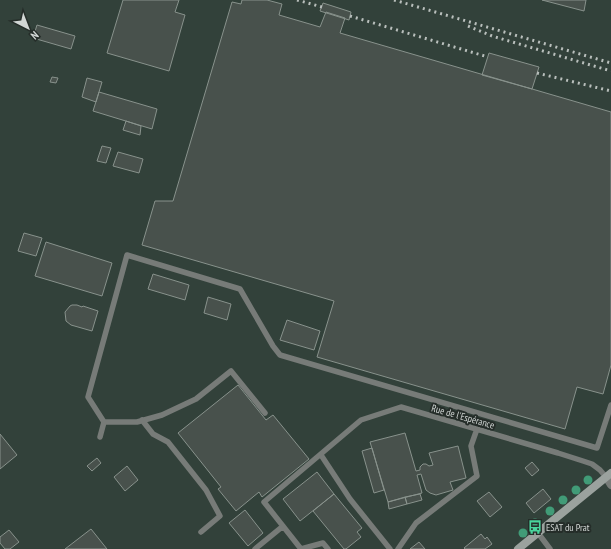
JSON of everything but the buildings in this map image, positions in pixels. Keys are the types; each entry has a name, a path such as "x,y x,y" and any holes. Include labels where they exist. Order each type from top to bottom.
{"main road":[{"path":"518,549 608,475"}],"street":[{"path":"608,475 611,485"}],"lane":[{"path":"100,437 104,422 88,397 126,255 240,289 273,346 280,355 597,448 611,405"},
{"path":"104,422 137,422 162,415 196,399 231,371 265,413"},
{"name":"Rue de l'Espérance","path":"283,526 264,502 361,420 401,407 592,464 608,475"},
{"path":"142,420 153,434 168,442 173,448 206,490 220,516 201,532"},
{"path":"398,549 416,523 477,476 472,446 477,429"},
{"path":"321,455 350,499 390,549"},
{"path":"255,549 283,526 301,549 324,543 328,549"},
{"path":"538,533 550,549"}],"shaded area":[{"path":"0,0 611,0 611,549 0,549"}],"railway":[{"path":"297,0 322,7"},
{"path":"394,0 611,63"},
{"path":"350,16 488,57"},
{"path":"468,26 492,36 611,71"},
{"path":"537,73 611,91"}],"place":[{"name":"ESAT du Prat","path":"535,527"}]}
